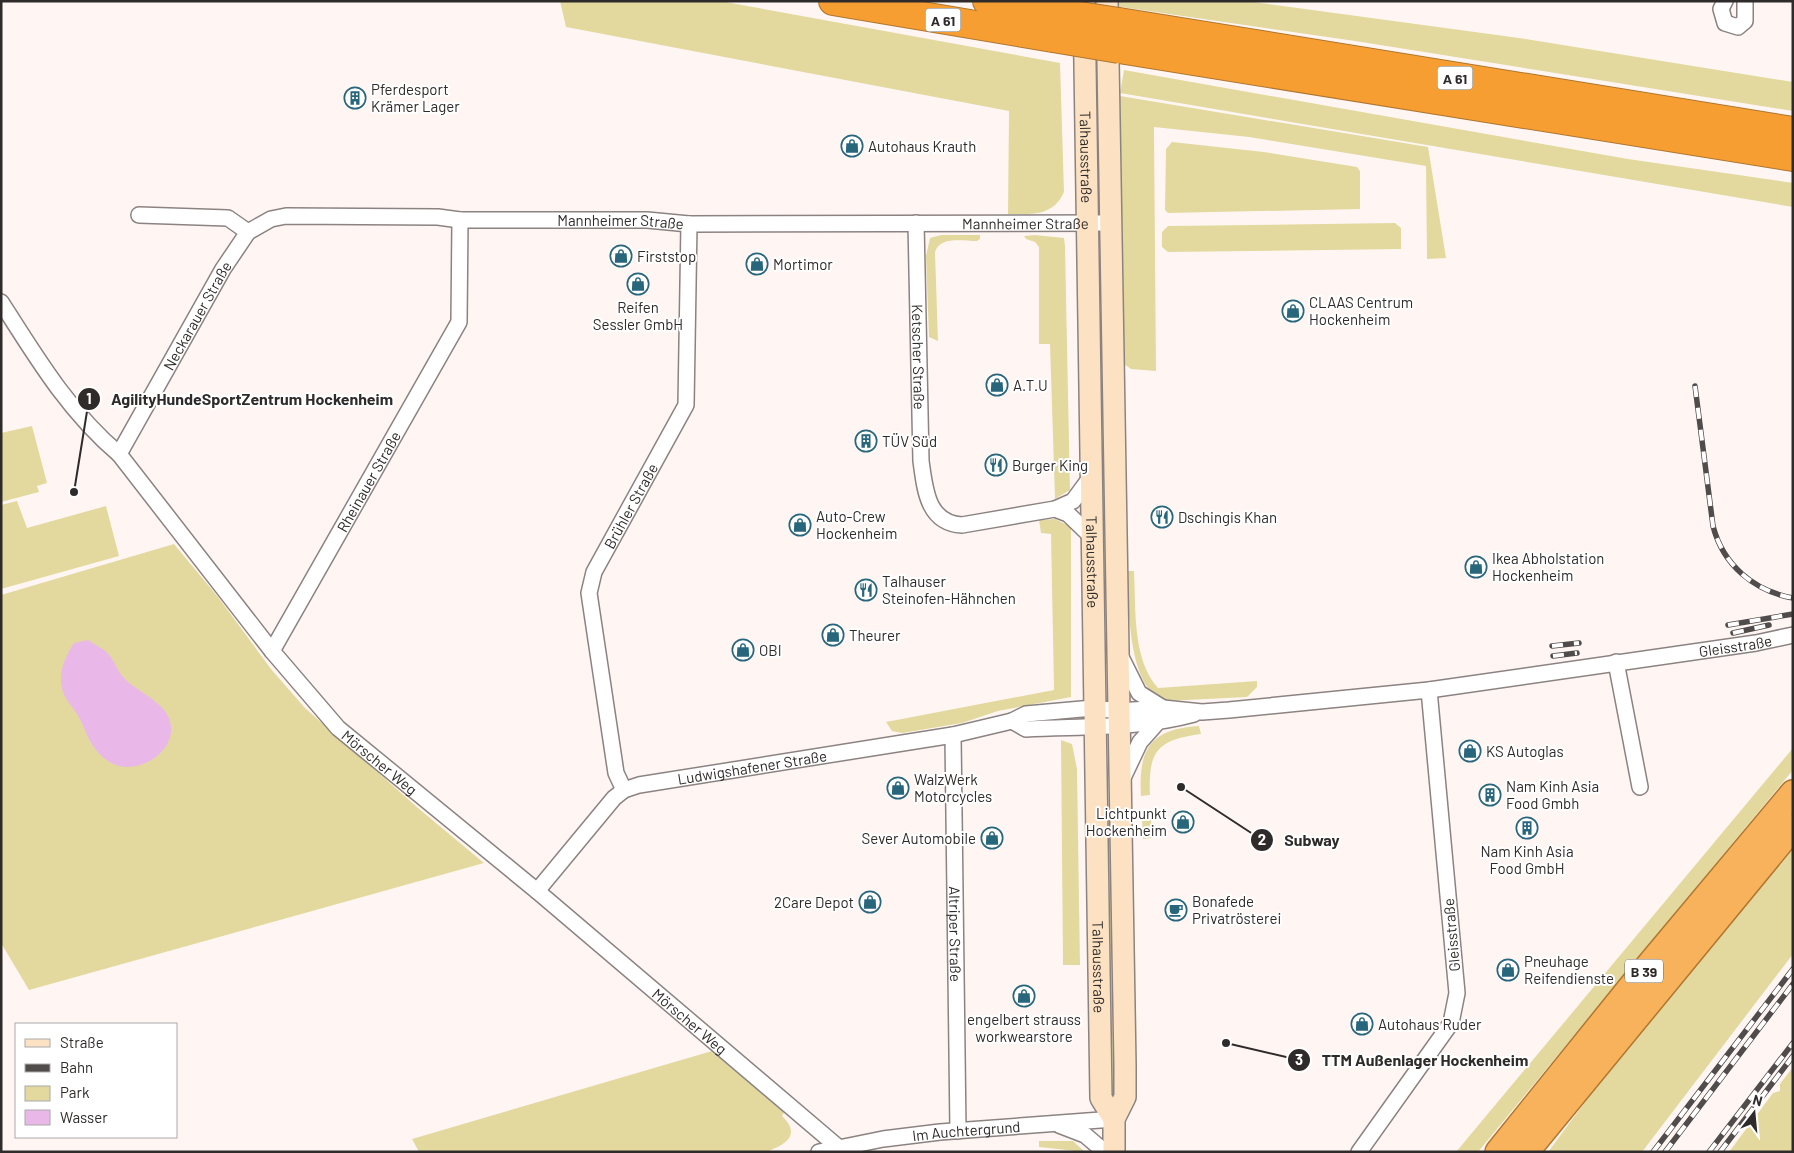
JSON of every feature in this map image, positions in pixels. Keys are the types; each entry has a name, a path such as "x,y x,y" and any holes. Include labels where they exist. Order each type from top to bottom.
{"highway":[{"name":"A 61","path":"833,1 1053,25 1115,24 1793,131"},
{"name":"A 61","path":"987,1 1053,25"},
{"name":"A 61","path":"1115,24 1793,157"},
{"name":"B 39","path":"1498,1152 1639,977 1793,793"},
{"name":"B 39","path":"1526,1152 1556,1113 1793,827"},
{"name":"B 39","path":"1540,1152 1556,1113"}],"main road":[{"name":"Talhausstraße","path":"1084,1 1101,1098 1114,1119"},
{"name":"Talhausstraße","path":"1114,1152 1114,1119 1124,1097 1111,223 1115,24"}],"street":[{"path":"1724,1 1721,9 1725,23 1738,26 1745,21 1745,1"},
{"path":"139,215 228,218 248,232"},
{"name":"Mannheimer Straße","path":"248,232 271,219 286,216 430,217 460,220 647,220 689,224 1111,223"},
{"name":"Rheinauer Straße","path":"272,651 459,322 460,220"},
{"name":"Ketscher Straße","path":"916,223 921,461 928,498 933,511 952,524 962,524 1056,509 1073,501 1090,478"},
{"name":"Brühler Straße","path":"624,790 616,772 589,585 594,572 686,406 689,224"},
{"name":"Neckarauer Straße","path":"119,454 223,268 248,232"},
{"name":"Mörscher Weg","path":"1,302 66,400 93,432 119,454 272,651 338,728 537,891 838,1146"},
{"path":"1056,509 1068,514 1092,537"},
{"name":"Gleisstraße","path":"1119,718 1156,724 1202,712 1429,690 1756,643 1793,635"},
{"path":"1118,650 1139,693 1162,708"},
{"path":"1616,662 1640,787"},
{"name":"Gleisstraße","path":"1359,1152 1444,1033 1455,1010 1457,993 1429,690"},
{"name":"Gleisstraße","path":"1119,718 1162,708 1202,712"},
{"name":"Ludwigshafener Straße","path":"537,891 614,798 624,790 639,785 953,735 1012,722 1026,714 1119,718"},
{"path":"1120,784 1140,742 1156,724"},
{"name":"Altriper Straße","path":"953,735 958,1131"},
{"name":"Im Auchtergrund","path":"820,1152 838,1146 883,1139 958,1131 1114,1119"},
{"path":"1056,1124 1086,1135 1105,1152"}],"green space":[{"path":"560,1 720,1 1060,63 1064,192 1054,206 1048,210 1033,214 1008,214 1009,111 566,27"},
{"path":"1107,1 1246,1 1519,38 1793,82 1793,111 1355,41 1107,5"},
{"path":"1095,64 1102,65 1100,204 1096,202"},
{"path":"1124,70 1628,159 1793,183 1793,207 1120,93"},
{"path":"1120,96 1428,147 1446,258 1427,259 1426,166 1249,137 1154,127 1156,371 1131,369 1124,364"},
{"path":"1172,142 1264,152 1357,167 1360,171 1360,209 1168,213 1165,210 1166,149"},
{"path":"1395,223 1401,228 1401,249 1168,252 1162,247 1162,232 1168,226"},
{"path":"941,235 980,235 980,239 977,241 947,241 938,247 935,252 938,341 929,337 926,256 930,238"},
{"path":"1035,235 1064,238 1065,246 1070,490 1055,499 1050,344 1039,344 1039,247 1035,242 1026,239 1024,236"},
{"path":"1098,308 1104,320 1111,683 1107,683"},
{"path":"32,426 47,483 37,486 39,492 1,502 1,433"},
{"path":"17,501 27,528 106,506 119,556 1,589 1,505"},
{"path":"1055,519 1071,527 1071,697 998,711 962,723 902,733 892,731 886,722 1054,690 1051,534 1041,533 1039,520"},
{"path":"174,544 218,597 271,669 305,708 418,808 484,863 29,990 1,943 1,595"},
{"path":"1127,571 1134,571 1137,632 1140,648 1144,663 1158,688 1257,681 1257,687 1247,697 1166,701 1153,694 1144,681 1137,664 1130,624"},
{"path":"1199,726 1201,734 1174,740 1158,750 1151,768 1150,795 1141,796 1142,765 1145,754 1151,744 1169,731"},
{"path":"1061,740 1072,744 1077,769 1080,965 1063,965"},
{"path":"1106,742 1110,850 1117,901 1120,1094 1108,1094"},
{"path":"1793,748 1793,770 1478,1152 1456,1152"},
{"path":"1142,818 1151,818 1152,838 1143,839"},
{"path":"1793,848 1793,954 1642,1152 1548,1152 1594,1090"},
{"path":"712,1051 785,1111 782,1116 791,1129 791,1135 784,1143 765,1152 419,1152 412,1139"},
{"path":"1793,1067 1793,1152 1729,1152 1773,1093 1780,1091 1780,1084"},
{"path":"1039,1141 1073,1141 1085,1152 1039,1147"}],"water":[{"path":"88,640 103,649 112,658 124,678 159,705 169,718 171,726 170,737 166,747 150,761 128,767 118,766 108,761 92,745 77,714 64,695 61,685 61,672 65,660 74,643"}],"railway":[{"path":"1695,386 1713,526 1724,553 1732,564 1753,582 1765,589 1793,598"},
{"path":"1728,625 1793,614"},
{"path":"1733,633 1769,625"},
{"path":"1552,646 1579,643"},
{"path":"1553,656 1577,653"},
{"path":"1653,1152 1793,969"},
{"path":"1665,1152 1793,984"},
{"path":"1709,1152 1793,1043"},
{"path":"1720,1152 1793,1056"}],"place":[{"name":"Pferdesport Krämer Lager","path":"355,98"},
{"name":"Autohaus Krauth","path":"852,146"},
{"name":"Firststop","path":"621,256"},
{"name":"Mortimor","path":"757,264"},
{"name":"Reifen Sessler GmbH","path":"638,284"},
{"name":"CLAAS Centrum Hockenheim","path":"1293,311"},
{"name":"A.T.U","path":"997,385"},
{"name":"TÜV Süd","path":"866,441"},
{"name":"Burger King","path":"996,465"},
{"name":"AgilityHundeSportZentrum Hockenheim","path":"74,492"},
{"name":"Dschingis Khan","path":"1162,517"},
{"name":"Auto-Crew Hockenheim","path":"800,525"},
{"name":"Ikea Abholstation Hockenheim","path":"1476,567"},
{"name":"Talhauser Steinofen-Hähnchen","path":"866,590"},
{"name":"Theurer","path":"833,635"},
{"name":"OBI","path":"743,650"},
{"name":"KS Autoglas","path":"1470,751"},
{"name":"Subway","path":"1181,787"},
{"name":"WalzWerk Motorcycles","path":"898,788"},
{"name":"Nam Kinh Asia Food Gmbh","path":"1490,795"},
{"name":"Lichtpunkt Hockenheim","path":"1183,822"},
{"name":"Nam Kinh Asia Food GmbH","path":"1527,828"},
{"name":"Sever Automobile","path":"992,838"},
{"name":"2Care Depot","path":"870,902"},
{"name":"Bonafede Privatrösterei","path":"1176,910"},
{"name":"Pneuhage Reifendienste","path":"1508,970"},
{"name":"engelbert strauss workwearstore","path":"1024,996"},
{"name":"Autohaus Ruder","path":"1362,1024"},
{"name":"TTM Außenlager Hockenheim","path":"1226,1043"}]}
